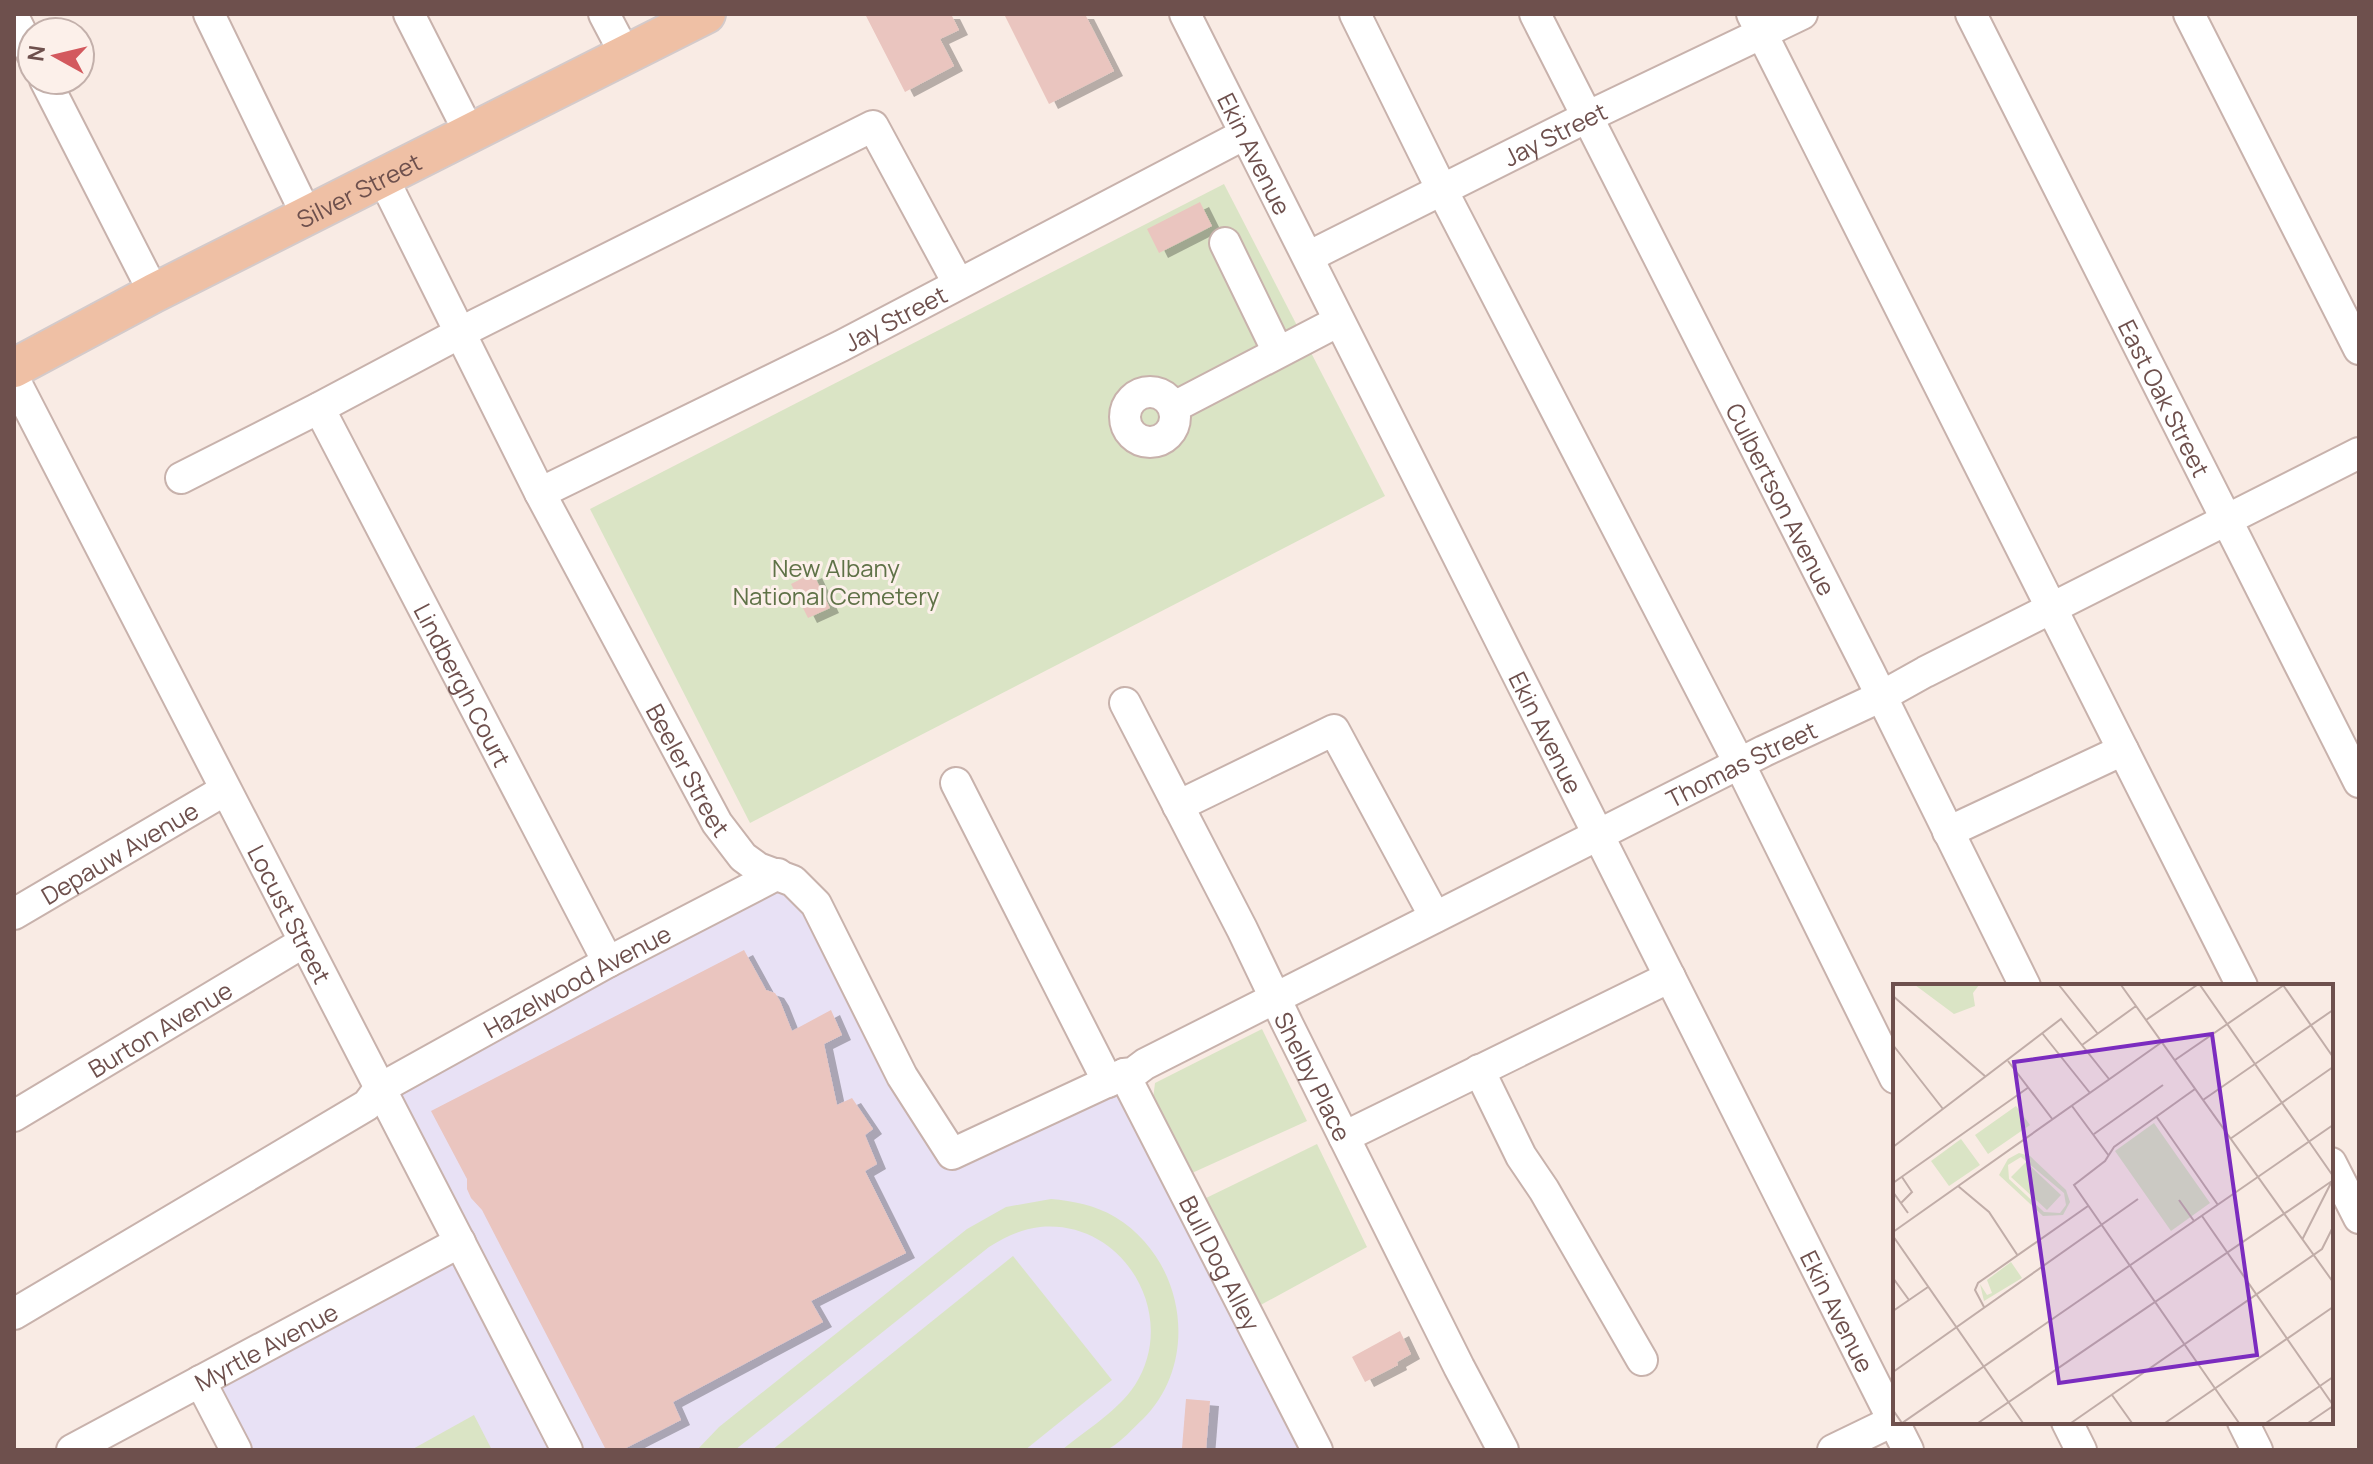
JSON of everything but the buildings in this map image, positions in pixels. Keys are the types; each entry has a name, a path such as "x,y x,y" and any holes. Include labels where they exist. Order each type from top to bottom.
{"main road":[{"name":"Silver Street","path":"14,368 154,293 706,14"}],"street":[{"path":"209,14 307,216"},
{"path":"409,14 469,132"},
{"path":"604,14 625,54"},
{"name":"Ekin Avenue","path":"1185,14 1893,1421"},
{"path":"1355,14 1442,190 1739,763 1893,1074"},
{"name":"Culbertson Avenue","path":"1535,14 1882,696 2024,984"},
{"name":"Jay Street","path":"1308,257 1587,117 1757,24 1802,14"},
{"name":"East Oak Street","path":"1971,14 2359,782"},
{"path":"2189,14 2359,349"},
{"path":"1757,24 2241,984"},
{"path":"53,96 154,293"},
{"path":"181,478 460,332 873,126 958,283"},
{"name":"Jay Street","path":"540,493 841,346 1245,134"},
{"name":"Beeler Street","path":"383,178 540,493 717,823 743,857 758,868 793,881 816,904 902,1076 952,1154 1116,1078"},
{"path":"1225,243 1278,352"},
{"path":"1174,407 1339,321"},
{"name":"Locust Street","path":"14,379 567,1450"},
{"name":"Lindbergh Court","path":"319,408 608,962"},
{"name":"Thomas Street","path":"1116,1078 1133,1073 1145,1064 1598,834 1882,696 2359,453"},
{"name":"Shelby Place","path":"1125,703 1503,1450"},
{"path":"1178,806 1334,730 1435,917"},
{"path":"1948,832 2123,750"},
{"name":"Bull Dog Alley","path":"956,783 1317,1450"},
{"name":"Depauw Avenue","path":"14,914 225,790"},
{"name":"Hazelwood Avenue","path":"14,1314 367,1105 379,1089 608,962 778,874"},
{"name":"Burton Avenue","path":"14,1116 304,942"},
{"path":"1344,1137 1670,977"},
{"path":"1479,1070 1521,1156 1544,1190 1642,1360"},
{"path":"2333,1167 2359,1218"},
{"name":"Myrtle Avenue","path":"72,1450 460,1242"},
{"path":"200,1381 236,1450"},
{"path":"1833,1450 1893,1421"},
{"name":"Ekin Avenue","path":"1895,1424 1908,1450"},
{"path":"2068,1424 2081,1450"},
{"path":"2244,1424 2257,1450"}],"shaded area":[{"path":"778,874 952,1154 1124,1074 1316,1450 236,1450 200,1381 460,1242 379,1089"}],"green space":[{"name":"New Albany National Cemetery","path":"1224,184 1385,496 750,823 590,509"},
{"path":"1262,1029 1307,1121 1192,1173 1153,1099 1155,1083"},
{"path":"1317,1144 1367,1247 1257,1307 1204,1199"},
{"path":"1051,1199 1084,1204 1115,1217 1139,1235 1157,1258 1170,1284 1177,1312 1178,1341 1173,1369 1161,1395 1143,1419 1115,1445 1100,1451 1062,1450 1111,1412 1135,1385 1147,1358 1151,1330 1147,1302 1136,1277 1118,1255 1096,1238 1070,1229 1040,1227 1013,1234 989,1247 735,1450 697,1450 719,1427 967,1229 1006,1207"},
{"path":"1013,1256 1112,1380 1025,1450 772,1450"},
{"path":"474,1415 492,1450 411,1450"}]}
